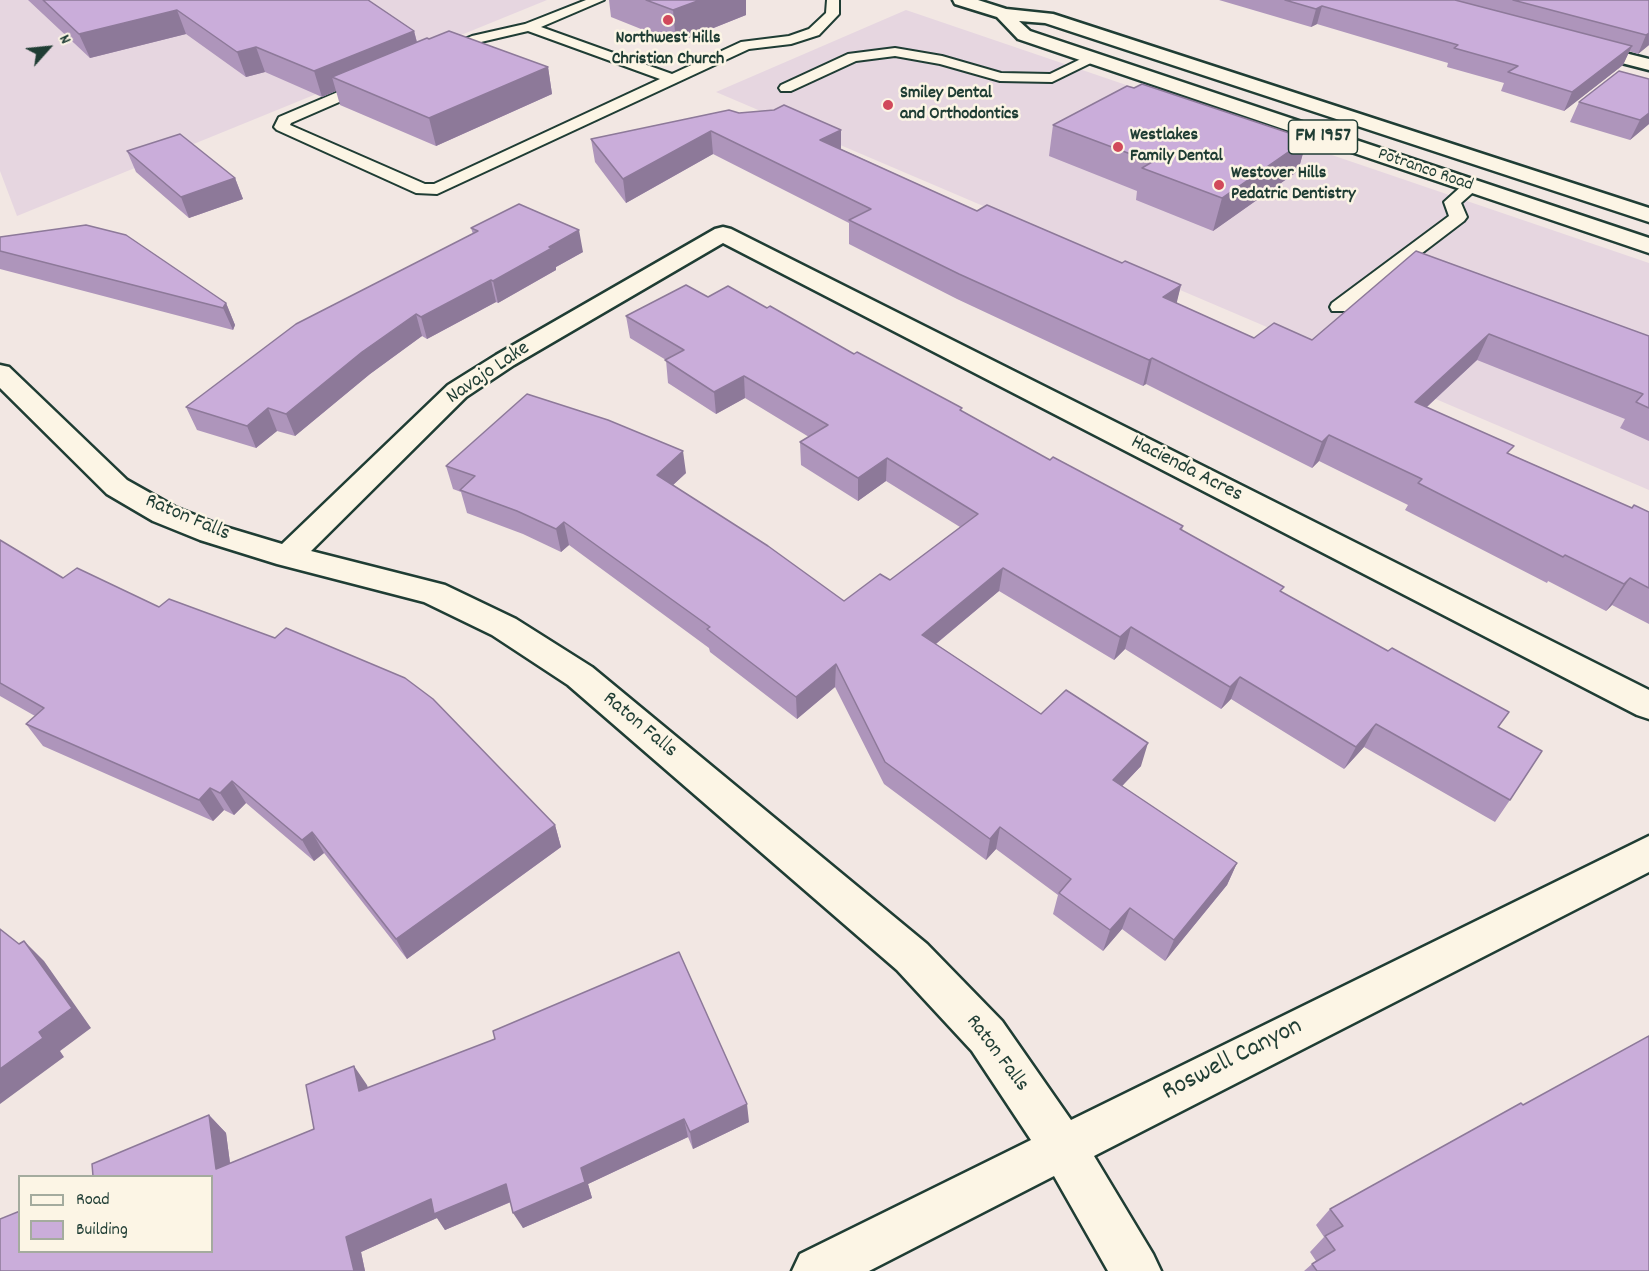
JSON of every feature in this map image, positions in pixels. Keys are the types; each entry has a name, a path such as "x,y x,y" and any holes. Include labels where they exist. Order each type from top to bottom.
{"street":[{"name":"Potranco Road","path":"961,0 1004,15 1047,18 1649,215"},
{"name":"Potranco Road","path":"1004,15 1024,35 1649,246"},
{"path":"1570,44 1649,65"},
{"path":"1092,58 1104,53 1124,55 1321,121 1441,148"},
{"path":"1471,187 1483,182 1501,182 1649,227"},
{"name":"Navajo Lake","path":"288,556 457,391 504,360 723,234"},
{"name":"Hacienda Acres","path":"723,234 1649,706"},
{"name":"Raton Falls","path":"1,373 117,487 164,514 202,529 288,556 434,593 504,627 580,676 912,957 987,1036 1062,1146 1136,1271"},
{"name":"Roswell Canyon","path":"817,1271 1649,853"}],"lane":[{"path":"424,61 477,39 529,27 598,0"},
{"path":"381,79 284,120 282,127 423,189 437,189 746,45 791,40 814,32 832,14 833,0"},
{"path":"529,27 673,79"},
{"path":"786,88 853,57 895,52 942,60 1000,77 1052,78 1092,58"},
{"path":"1339,307 1458,217 1452,202 1471,187"}],"shaded area":[{"path":"0,0 547,0 17,216 0,171"},
{"path":"906,10 1649,263 1649,490 716,92"}],"building":[{"path":"43,0 368,0 414,31 314,71 256,47 237,52 177,10 79,34"},
{"path":"646,0 700,0 673,10"},
{"path":"1285,0 1455,0 1632,46 1572,92 1508,72 1518,66 1454,48 1458,45 1322,6 1316,9"},
{"path":"1513,0 1649,0 1649,33 1646,35"},
{"path":"449,31 548,67 429,118 332,77 427,38"},
{"path":"1619,71 1649,79 1649,113 1640,120 1579,102"},
{"path":"1142,84 1307,139 1222,198 1142,168 1152,162 1053,125 1127,86 1134,88"},
{"path":"784,105 841,130 820,140 977,211 987,205 1122,263 1125,261 1181,285 1163,297 1254,338 1274,323 1312,340 1416,251 1649,336 1649,408 1636,402 1643,394 1489,334 1415,402 1514,446 1507,453 1632,508 1634,505 1649,512 1649,588 1630,578 1624,584 1565,555 1563,557 1418,483 1422,479 1329,435 1322,442 1152,358 1149,360 959,274 849,220 871,209 711,131 623,179 591,139 729,110 739,113 774,110"},
{"path":"180,134 235,178 181,197 127,151"},
{"path":"519,204 579,230 493,281 421,317 416,314 362,352 286,414 268,408 247,426 186,407 296,324 478,231 471,228"},
{"path":"86,225 126,235 226,303 223,308 0,251 0,237"},
{"path":"686,285 708,297 728,286 767,308 770,306 854,354 857,352 962,408 960,410 1050,460 1053,457 1183,526 1180,529 1284,587 1280,591 1388,651 1392,648 1509,712 1498,727 1542,751 1510,800 1376,724 1356,747 1240,677 1230,687 1131,627 1120,637 1003,568 922,635 1041,714 1066,690 1148,743 1113,780 1237,863 1174,940 1130,908 1110,930 1059,893 1071,879 1000,827 990,839 885,762 836,664 796,697 707,629 710,627 564,522 556,529 517,511 460,490 475,476 446,466 527,394 608,420 683,451 657,475 768,546 844,601 880,574 890,580 978,514 887,458 858,478 800,442 828,425 744,376 714,392 665,360 684,350 626,316"},
{"path":"0,540 63,578 77,568 159,607 169,599 275,638 286,628 405,678 433,699 555,825 396,939 312,832 302,840 232,781 220,793 210,788 199,800 26,724 44,708 0,683"},
{"path":"0,929 19,944 24,941 72,1008 39,1032 43,1038 0,1069"},
{"path":"679,952 747,1104 690,1132 684,1119 581,1168 585,1182 513,1213 506,1184 434,1214 431,1199 346,1237 354,1271 0,1271 0,1219 18,1212 18,1253 213,1253 213,1175 93,1175 92,1164 209,1115 216,1169 314,1129 306,1085 354,1066 359,1091 495,1039 493,1031"},
{"path":"1649,1036 1649,1271 1317,1271 1312,1264 1335,1250 1325,1236 1343,1226 1330,1209 1521,1103 1523,1105"}],"place":[{"name":"Northwest Hills Christian Church","path":"668,20"},
{"name":"Smiley Dental and Orthodontics","path":"888,105"},
{"name":"Westlakes Family Dental","path":"1118,147"},
{"name":"Westover Hills Pedatric Dentistry","path":"1219,185"}]}
